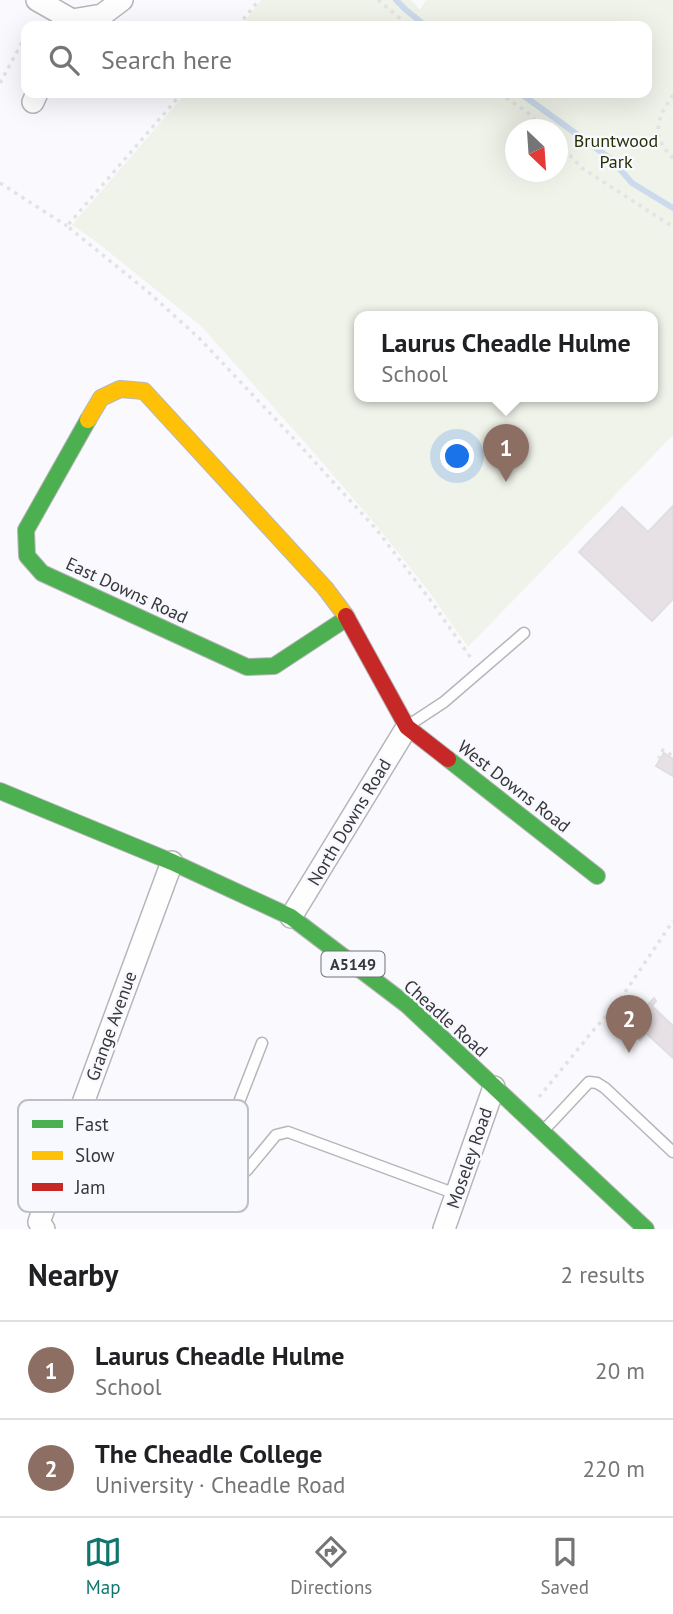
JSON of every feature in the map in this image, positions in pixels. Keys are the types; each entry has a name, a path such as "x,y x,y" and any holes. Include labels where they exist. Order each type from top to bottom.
{"street":[{"path":"37,0 67,21"},
{"path":"78,21 102,15 122,0"},
{"name":"East Downs Road","path":"347,618 274,666 247,667 43,573 27,556 26,530 101,398 120,389 144,391 316,579 347,618 407,727"},
{"name":"West Downs Road","path":"407,727 597,876"},
{"name":"North Downs Road","path":"291,917 407,727"},
{"name":"Cheadle Road","path":"0,791 172,862 291,917 407,1005 646,1229"},
{"name":"Grange Avenue","path":"85,1100 172,862"},
{"name":"Moseley Road","path":"444,1229 494,1087"}],"lane":[{"path":"407,727 444,702 523,634"},
{"path":"240,1100 262,1043"},
{"path":"543,1131 589,1082 597,1083 673,1152"},
{"path":"248,1169 276,1135 288,1132 456,1194"}],"path":[{"path":"242,21 258,0"},
{"path":"378,0 403,21"},
{"path":"0,83 21,44"},
{"path":"673,95 661,112 657,134 661,145 673,158"},
{"path":"67,226 178,98"},
{"path":"506,98 534,119"},
{"path":"568,153 582,168 673,227"},
{"path":"0,183 67,226 147,291 199,338 377,530 480,672"},
{"path":"661,759 659,757 663,750 673,756"},
{"path":"524,1114 613,1010 673,920"}],"green space":[{"name":"Bruntwood Park","path":"261,0 411,0 420,10 426,0 673,0 673,435 468,647 377,526 201,326 72,225 182,98 652,98 652,21 245,21"}],"building":[{"path":"673,506 673,599 652,621 579,552 622,507 648,532"},
{"path":"664,753 673,759 673,776 656,766"},
{"path":"654,998 656,1001 652,1006 673,1026 673,1058 646,1033 640,1040 627,1027"}],"waterway":[{"path":"396,0 420,21"},
{"path":"527,98 611,159 632,183 673,208"}],"traffic: fast":[{"path":"88,420 26,530 27,556 42,573 247,667 274,666 347,618"},
{"path":"448,759 597,876"},
{"path":"0,791 172,862 291,917 407,1005 646,1229"}],"traffic: slow":[{"path":"88,420 101,398 120,389 144,391 325,588 346,616"}],"traffic: jam":[{"path":"346,616 407,727 448,759"}],"place":[{"name":"Laurus Cheadle Hulme","path":"506,482"},
{"name":"The Cheadle College","path":"629,1053"}]}
